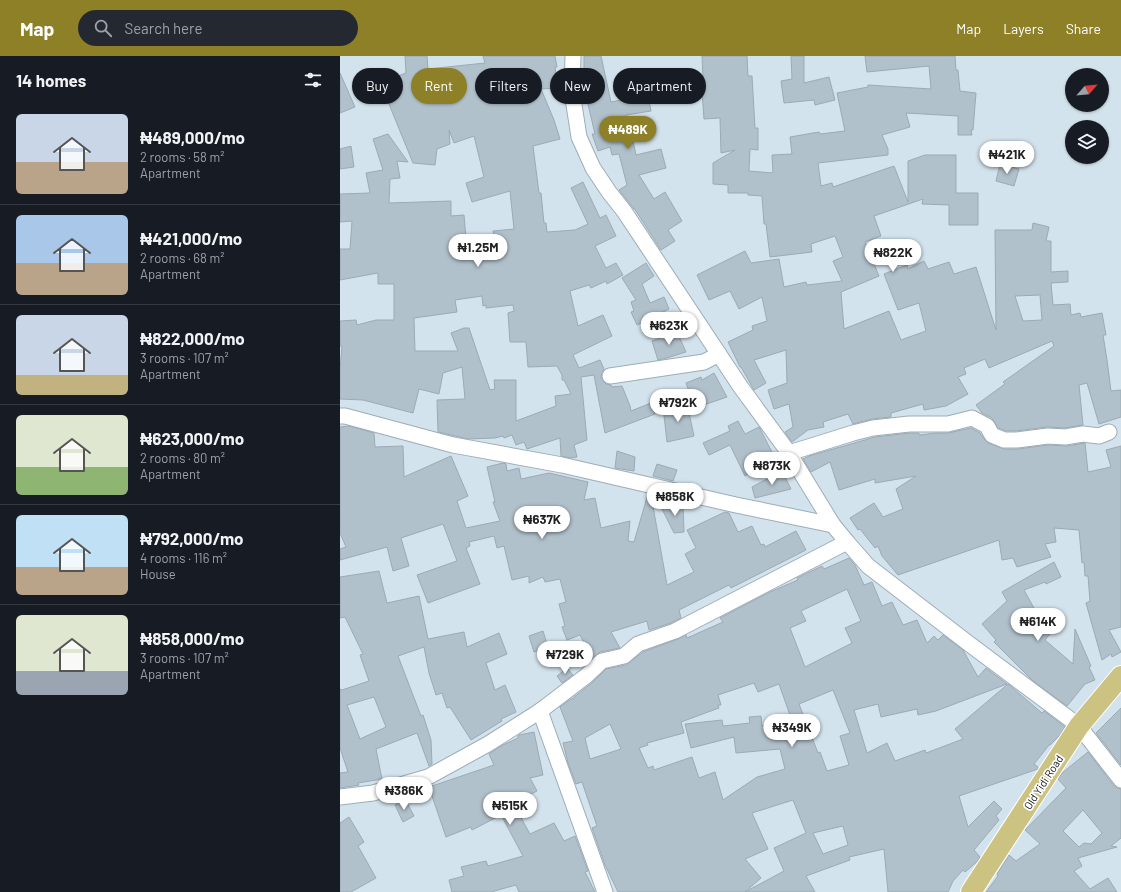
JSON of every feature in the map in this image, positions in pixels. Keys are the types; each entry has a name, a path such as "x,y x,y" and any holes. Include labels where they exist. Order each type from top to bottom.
{"main road":[{"name":"Old Yidi Road","path":"970,892 1079,726 1121,676"}],"street":[{"path":"573,56 572,92 579,137 593,168 624,211 740,386 789,453 833,525 868,566 1079,726 1121,780"},
{"path":"610,376 704,362 719,354"},
{"path":"340,416 391,427 453,445 562,465 736,505 833,525"},
{"path":"789,453 863,430 909,424 948,424 972,418 987,426 992,435 1004,440 1048,436 1065,437 1082,434 1099,436 1109,432"},
{"path":"340,797 373,793 428,776 488,744 540,711 586,676 602,661 624,656 638,644 675,631 847,542"},
{"path":"540,711 605,892"}],"building":[{"path":"405,56 427,56 428,68 411,68 411,104 467,104 467,68 438,68 485,63 483,56 555,56 557,67 550,68 550,88 542,89 542,68 475,68 475,104 542,104 542,91 560,139 533,146 539,193 541,193 544,223 546,223 547,232 575,230 588,224 571,188 583,182 600,218 606,215 616,236 595,246 606,268 616,263 623,275 607,284 606,281 591,288 589,285 570,291 578,326 603,315 612,336 573,355 579,368 600,360 604,369 601,377 603,381 612,387 622,386 631,411 651,403 655,414 605,433 594,375 581,377 587,440 574,445 577,457 570,458 561,456 560,438 527,449 524,442 516,445 512,435 504,438 503,436 495,438 468,439 438,432 437,400 465,399 462,367 443,373 439,394 419,389 413,413 363,400 340,399 342,346 340,346 340,321 356,320 357,325 376,320 394,320 394,284 378,284 378,273 340,280 340,249 350,249 352,221 340,222 340,194 370,193 366,173 383,170 373,139 388,134 408,162 397,161 400,178 390,179 389,203 451,201 451,216 464,215 466,238 494,235 493,231 514,229 510,191 472,202 466,183 484,177 474,136 454,143 449,130 450,144 437,149 435,165 413,163 389,104 403,104 403,74 406,73","holes":["482,296 483,306 486,305 486,308 513,305 514,311 508,313 510,342 526,342 528,367 557,366 562,375 562,380 564,380 571,394 555,396 556,406 516,421 516,380 494,380 495,389 490,390 469,328 464,328 451,333 458,351 415,351 414,318 457,312 455,300"]},
{"path":"584,56 601,56 604,68 584,68"},
{"path":"702,56 747,56 748,76 752,76 755,128 758,128 758,150 750,149 749,171 773,173 772,155 792,154 790,137 819,132 820,134 845,131 837,93 868,87 868,85 931,89 929,66 867,72 865,56 955,56 960,91 976,93 973,130 971,130 972,135 958,135 958,116 906,113 910,127 882,135 888,149 888,155 818,163 821,186 832,183 833,187 894,166 908,202 908,161 925,155 956,155 956,193 978,193 978,225 949,225 949,205 922,204 923,199 874,216 881,236 865,242 879,276 841,292 844,329 889,311 901,340 926,331 919,303 898,310 884,274 907,265 908,269 924,261 928,269 949,262 954,274 976,267 996,330 995,230 1032,230 1033,223 1049,227 1046,241 1051,241 1051,272 1068,271 1068,282 1051,283 1053,305 1070,304 1071,315 1080,313 1081,317 1102,313 1106,335 1103,335 1111,391 1121,390 1121,417 1099,424 1087,383 1079,385 1083,425 1065,428 1047,427 1006,431 998,428 992,418 982,413 976,405 1005,384 1003,382 1054,346 1052,341 989,368 985,359 964,368 966,374 958,377 968,394 946,406 924,410 923,404 891,413 891,417 872,419 853,424 848,414 823,422 824,427 808,430 792,442 785,432 793,427 789,404 774,409 768,390 787,383 786,350 754,360 766,383 754,390 740,367 728,342 753,330 752,326 767,321 762,297 739,309 730,291 709,300 697,275 745,251 751,263 779,259 784,287 806,282 807,285 842,281 833,261 843,257 835,236 811,244 812,252 770,257 766,224 764,224 762,196 748,195 748,193 728,193 728,185 713,184 713,163 735,150 721,153 720,118 704,119 703,104 706,104 706,68 703,68","holes":["1040,295 1042,320 1023,321 1015,296"]},
{"path":"791,56 804,56 804,83 829,77 835,100 815,105 814,100 784,103 781,81 792,79"},
{"path":"340,73 352,100 352,104 355,107 340,113"},
{"path":"605,74 611,102 613,102 613,104 650,104 651,111 626,115 630,141 633,141 636,155 661,149 666,168 639,175 654,199 665,192 682,221 668,230 675,241 661,250 634,208 619,190 627,185 619,154 612,155 610,147 598,151 592,134 595,134 588,104 605,104"},
{"path":"351,146 354,167 340,169 340,149"},
{"path":"1000,164 1019,169 1014,186 996,181"},
{"path":"646,263 654,276 642,284 650,303 664,297 669,309 637,325 631,312 634,311 631,302 636,300 622,278"},
{"path":"677,332 686,352 658,360 652,341"},
{"path":"714,373 727,397 695,408 686,383 701,377 702,380"},
{"path":"687,404 694,436 667,442 663,407"},
{"path":"738,421 745,434 759,427 774,456 745,476 730,445 709,455 703,443 730,431 728,426"},
{"path":"349,426 374,433 375,447 403,446 404,477 451,456 468,496 457,501 466,528 500,521 493,502 495,502 487,467 503,463 506,464 507,471 519,468 521,479 549,473 588,482 584,500 595,498 601,528 630,521 628,541 634,542 648,494 651,495 667,585 694,572 685,554 696,548 687,530 725,512 729,513 738,532 752,526 761,545 764,544 765,547 796,531 806,550 731,588 729,585 679,610 681,618 671,623 649,630 647,621 611,632 620,648 600,652 592,658 580,635 567,640 562,627 565,626 559,604 566,602 560,579 545,582 543,577 529,583 529,576 512,580 504,546 497,548 494,536 469,542 470,546 466,548 480,584 428,603 417,575 457,561 443,524 401,538 409,566 393,571 387,547 340,560 340,549 346,547 340,533 340,427"},
{"path":"971,428 980,433 988,443 1004,449 1018,449 1048,445 1066,446 1085,443 1088,472 1111,467 1106,450 1121,446 1121,627 1109,630 1121,652 1112,657 1111,654 1102,660 1086,603 1090,601 1088,576 1085,576 1084,562 1082,563 1079,530 1054,528 1056,542 1045,544 1051,557 1017,567 1013,558 1002,560 999,540 898,575 882,556 878,546 875,548 860,529 858,530 850,518 874,503 883,517 903,509 896,489 916,476 875,483 875,479 839,490 830,462 811,472 803,459 875,437 910,433 919,433 919,435 948,433"},
{"path":"617,451 635,457 634,471 615,468"},
{"path":"657,464 677,470 673,481 653,476"},
{"path":"782,471 791,489 755,498 752,487"},
{"path":"683,504 684,532 674,533 660,505"},
{"path":"849,558 855,565 864,585 872,582 882,606 892,602 903,625 917,620 927,643 934,636 938,640 943,635 963,650 978,677 986,668 1007,684 936,711 918,715 917,709 881,717 878,704 854,710 867,753 887,743 895,761 925,750 926,753 963,739 955,729 1008,684 1042,713 1044,711 1065,727 1060,735 1049,745 1034,764 1038,767 1038,769 959,796 968,827 994,801 1002,809 996,816 999,820 974,850 980,857 978,861 965,872 963,870 953,881 948,892 888,892 884,849 849,857 850,860 806,876 815,892 745,892 618,892 605,865 592,828 597,826 582,782 576,784 568,763 563,743 573,741 560,707 574,698 606,669 626,665 643,652 686,635 687,638 723,622 720,618 770,592 798,580 797,578 822,566 824,569","holes":["847,589 861,621 845,628 852,643 805,667 790,628 806,621 801,611","754,683 758,692 779,684 791,718 762,726 761,716 749,717 750,723 723,726 722,720 685,724 691,748 734,737 736,753 780,749 785,769 757,777 723,800 715,772 699,778 692,757 654,770 653,766 648,768 639,748 648,745 647,743 684,733 681,722 719,708 718,705 721,705 718,695","833,690 850,733 840,736 849,765 827,771 820,752 818,753 799,704","610,724 621,749 590,759 585,738","793,800 806,833 774,848 784,871 745,892 761,878 745,859 768,849 752,813","843,826 848,845 823,854 813,833"]},
{"path":"1054,562 1061,577 1046,584 1045,582 1024,590 1040,619 1031,623 1047,624 1054,629 1045,640 1073,664 1075,629 1091,666 1089,667 1095,680 1085,684 1067,706 1032,680 994,642 996,640 982,624 1007,601 1002,592"},
{"path":"379,571 387,603 419,596 428,639 464,632 467,647 499,633 507,654 486,663 495,690 505,685 516,712 501,719 502,721 471,740 450,707 447,708 442,693 436,695 429,673 424,647 398,656 421,716 423,715 431,740 432,764 429,766 417,733 376,749 382,779 340,788 340,773 348,772 340,748 340,689 342,690 369,681 360,655 363,654 345,617 340,618 340,577","holes":["374,697 386,727 360,739 347,705"]},
{"path":"543,631 548,647 534,652 529,636"},
{"path":"567,668 573,675 562,683 557,676"},
{"path":"1121,708 1121,765 1096,733"},
{"path":"534,732 543,775 530,778 537,791 513,803 530,834 554,823 564,841 575,836 588,871 585,872 595,892 519,892 516,885 491,892 452,892 449,880 464,876 461,867 486,861 488,866 523,856 501,815 472,830 471,827 446,837 429,787 494,765 489,754 501,746 518,738 519,735"},
{"path":"1088,752 1114,786 1121,789 1121,838 1111,846 1117,847 1078,858 1082,866 1074,871 1090,889 1108,878 1117,892 986,892 998,876 997,874 1009,855 1016,861 1040,844 1025,830 1066,788 1058,779 1062,773","holes":["1083,810 1102,833 1091,844 1084,843 1079,847 1063,831"]},
{"path":"405,799 414,816 403,822 395,805"},
{"path":"349,817 364,842 358,846 376,878 351,892 340,892 340,823"}]}
